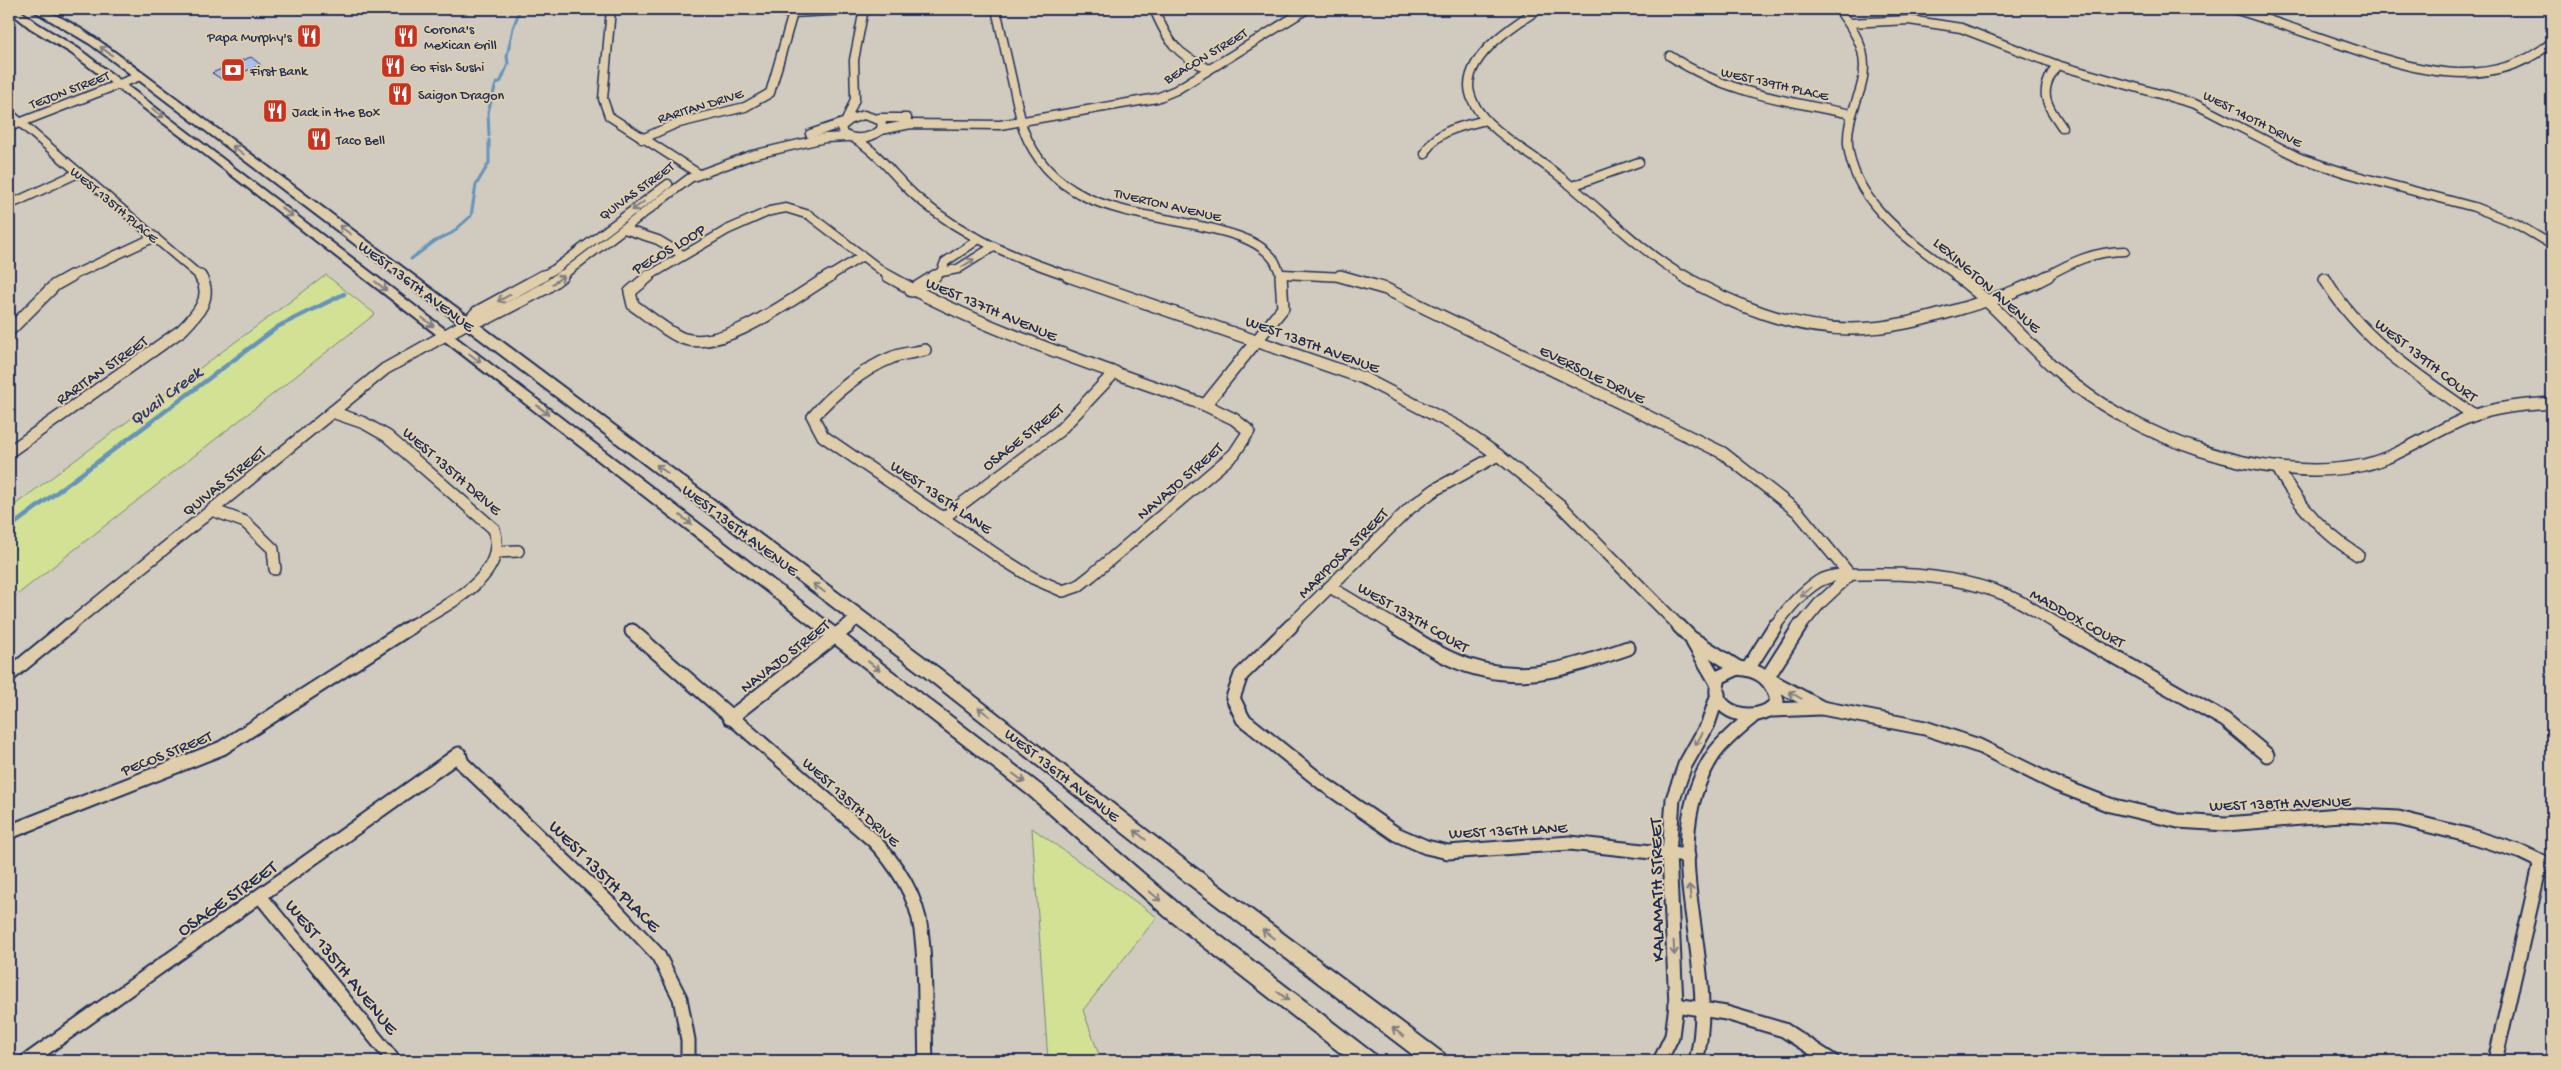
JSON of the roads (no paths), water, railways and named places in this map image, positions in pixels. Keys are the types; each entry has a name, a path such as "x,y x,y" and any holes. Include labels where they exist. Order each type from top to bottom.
{"main road":[{"name":"WEST 136TH AVENUE","path":"12,9 119,84 1036,791 1168,906 1367,1061"},
{"name":"WEST 136TH AVENUE","path":"36,9 94,42 140,76 1051,763 1156,848 1437,1061"}],"street":[{"path":"611,9 603,99 609,116 695,172"},
{"path":"757,9 793,13 864,9 854,60 855,100 840,131 851,138"},
{"name":"TIVERTON AVENUE","path":"996,9 1021,120 1036,158 1064,184 1078,194 1093,201 1138,215 1234,233 1266,252 1283,274"},
{"path":"1154,9 1168,42 1179,55 1209,69"},
{"name":"BEACON STREET","path":"879,132 899,125 938,123 976,127 1157,98 1176,90 1307,9"},
{"path":"1539,9 1484,53 1473,68 1470,75 1470,93 1476,107 1486,120 1572,186 1636,245 1674,271 1736,301 1789,319 1841,330 1876,329 1987,300 2040,281 2087,254 2107,249 2125,251"},
{"name":"LEXINGTON AVENUE","path":"1838,9 1849,23 1862,47 1865,58 1863,88 1851,114 1847,132 1851,165 1864,190 1899,229 1987,300 2069,381 2119,415 2194,447 2277,467 2335,468 2368,464 2402,452 2456,422 2474,415 2496,409 2552,403"},
{"path":"2234,9 2402,66 2433,72 2480,73 2500,69 2541,52 2552,42"},
{"name":"RARITAN DRIVE","path":"642,139 675,124 745,107 770,93 793,13"},
{"name":"WEST 140TH DRIVE","path":"1849,23 1909,20 1946,24 1976,33 2057,65 2195,104 2300,158 2346,173 2474,207 2515,223 2552,245"},
{"path":"2541,52 2552,56"},
{"name":"WEST 139TH PLACE","path":"1670,56 1698,76 1724,87 1851,114"},
{"path":"2057,65 2046,79 2044,96 2062,127"},
{"name":"TEJON STREET","path":"9,128 140,76"},
{"path":"855,100 883,124 876,144 880,156"},
{"name":"WEST 135TH PLACE","path":"9,113 204,280 206,285 204,303"},
{"name":"QUIVAS STREET","path":"9,676 380,373 467,323 477,312 555,269 665,186 745,150 824,131 864,116 877,118"},
{"name":"BEACON STREET","path":"877,118 934,116 1021,120"},
{"path":"1425,154 1433,140 1455,129 1486,120"},
{"name":"QUIVAS STREET","path":"467,323 488,318 546,288 695,172 752,155 825,138 867,138 879,132"},
{"name":"WEST 138TH AVENUE","path":"851,138 880,156 912,193 935,212 979,240 1038,266 1363,378 1440,417 1498,455 1560,505 1691,638 1743,669"},
{"path":"1572,186 1639,162"},
{"path":"9,205 78,173"},
{"name":"PECOS LOOP","path":"784,208 751,217 635,284 630,292 633,306 683,339 706,342 738,332 861,257"},
{"name":"WEST 137TH AVENUE","path":"784,208 809,215 861,257 912,291 994,328 1205,406"},
{"path":"624,229 658,240 683,255"},
{"path":"9,331 55,285 82,270 155,238"},
{"path":"941,272 944,262 979,240"},
{"path":"912,291 941,272 958,269 992,246"},
{"path":"1205,406 1283,308 1283,274"},
{"name":"EVERSOLE DRIVE","path":"1283,274 1337,276 1386,289 1723,453 1798,512 1850,575"},
{"name":"WEST 139TH COURT","path":"2325,279 2343,308 2374,340 2392,356 2474,415"},
{"name":"RARITAN STREET","path":"9,452 172,337 196,317 204,303"},
{"name":"WEST 136TH LANE","path":"925,350 890,358 819,408 813,417 823,436 1034,578 1063,591"},
{"name":"OSAGE STREET","path":"943,518 1059,431 1115,372"},
{"name":"NAVAJO STREET","path":"1063,591 1078,586 1092,576 1234,454 1249,431 1229,415 1205,406"},
{"name":"WEST 135TH DRIVE","path":"332,412 364,423 388,436 494,529 499,543 498,552"},
{"name":"MARIPOSA STREET","path":"1233,698 1241,675 1410,508 1436,489 1498,455"},
{"path":"2277,467 2298,503 2336,541 2358,555"},
{"path":"212,510 245,522 273,550 276,555 275,569"},
{"path":"498,552 518,551"},
{"name":"PECOS STREET","path":"9,832 209,754 473,586 490,568 498,552"},
{"name":"MADDOX COURT","path":"1743,669 1789,607 1819,581 1834,576 1898,573 1941,576 1976,584 2008,596 2225,720 2267,755"},
{"path":"1767,679 1806,617 1830,591 1843,584 1850,575"},
{"name":"WEST 137TH COURT","path":"1330,587 1450,659 1485,672 1524,674 1564,670 1628,648"},
{"name":"NAVAJO STREET","path":"730,718 858,618"},
{"name":"WEST 135TH DRIVE","path":"632,631 888,855 906,884 917,912 921,930 926,1061"},
{"name":"WEST 138TH AVENUE","path":"1691,638 1717,689"},
{"path":"1743,669 1767,679 1776,692 1776,705 1762,716 1743,716 1727,707 1717,689 1724,673 1743,669"},
{"name":"WEST 138TH AVENUE","path":"1767,679 1822,708"},
{"name":"KALAMATH STREET","path":"1660,1061 1672,1036 1676,1005 1669,854 1673,799 1678,780 1708,724 1717,689"},
{"name":"WEST 136TH LANE","path":"1233,698 1243,719 1318,780 1396,834 1426,847 1448,852 1570,843 1688,856"},
{"name":"WEST 138TH AVENUE","path":"1772,710 1822,708 1925,728 1979,746 2056,784 2110,806 2178,821 2226,824 2340,814 2398,818 2466,834 2521,852 2549,864"},
{"name":"KALAMATH STREET","path":"1696,1061 1702,1041 1703,1010 1688,856 1690,807 1703,771 1728,737 1752,717"},
{"name":"WEST 135TH PLACE","path":"447,765 459,754 462,763 613,906 658,955 680,998 688,1040 688,1061"},
{"name":"OSAGE STREET","path":"27,1061 447,765"},
{"path":"2495,1061 2549,864"},
{"name":"WEST 135TH AVENUE","path":"260,896 394,1061"},
{"path":"1676,1005 1754,1020 1784,1030 1832,1061"}],"waterway":[{"name":"Quail Creek","path":"489,136 488,112 496,84 501,81 508,64 507,56 513,28 520,9"},
{"name":"Quail Creek","path":"411,259 435,241 452,233 471,216 476,185 489,163 489,140"},
{"name":"Quail Creek","path":"9,528 279,326 344,294"}],"place":[{"name":"Papa Murphy's","path":"309,36"},
{"name":"Corona's Mexican Grill","path":"406,36"},
{"name":"Go Fish Sushi","path":"393,66"},
{"name":"First Bank","path":"233,70"},
{"name":"Saigon Dragon","path":"400,94"},
{"name":"Jack in the Box","path":"275,111"},
{"name":"Taco Bell","path":"319,139"}]}
